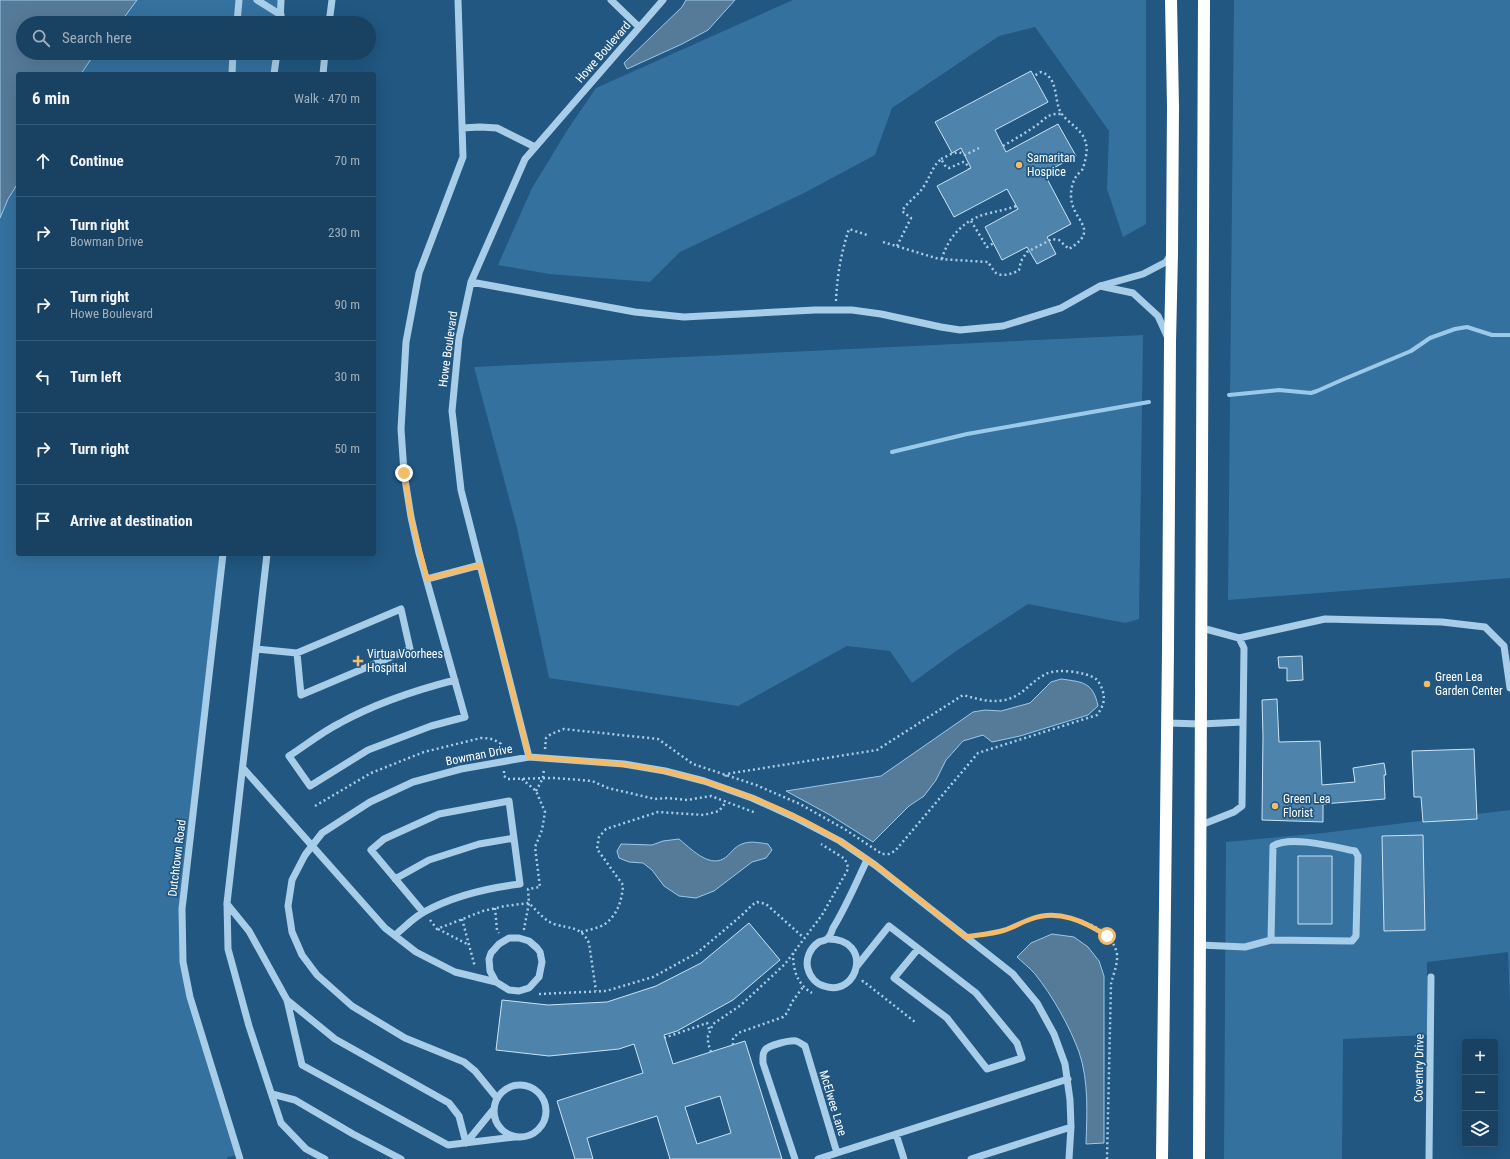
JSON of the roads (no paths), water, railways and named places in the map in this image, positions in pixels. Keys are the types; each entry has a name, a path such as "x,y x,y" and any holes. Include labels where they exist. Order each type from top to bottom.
{"highway":[{"path":"1162,1159 1172,252 1173,106 1171,0"},
{"path":"1199,1159 1204,0"}],"street":[{"path":"238,16 240,0"},
{"path":"257,0 281,15"},
{"path":"281,0 281,15"},
{"path":"330,16 332,0"},
{"path":"455,680 417,690 372,707 340,723 288,756 310,786 368,750 432,726 465,717 411,517 404,473 401,429 406,342 420,273 463,157 458,0"},
{"path":"611,0 639,27"},
{"name":"Howe Boulevard","path":"529,757 461,490 452,411 459,338 471,282 525,159 663,0"},
{"path":"232,72 233,60"},
{"path":"274,72 276,60"},
{"path":"323,72 325,60"},
{"path":"462,128 497,128 535,147"},
{"path":"471,282 635,312 684,317 852,310 881,314 960,330 1003,326 1061,308 1100,286 1143,274 1166,262 1172,252"},
{"path":"1100,286 1133,293 1158,316 1170,342"},
{"name":"Dutchtown Road","path":"223,556 182,909 183,962 190,997 240,1159"},
{"path":"267,556 227,903 228,949 249,1026 281,1123 306,1149 325,1159"},
{"path":"427,579 480,565"},
{"path":"256,649 296,653 401,609 410,649 300,695 296,653"},
{"path":"1202,628 1239,638 1325,619 1442,622 1485,626 1504,646 1510,688"},
{"path":"1201,825 1234,812 1242,806 1244,648 1239,638"},
{"path":"1167,723 1201,724 1243,722"},
{"name":"Bowman Drive","path":"497,1098 475,1071 464,1062 405,1038 352,1006 317,975 302,955 292,932 288,906 292,880 305,855 322,833 370,802 413,782 461,769 529,757 624,764 664,771 704,781 752,798 794,816 840,841 867,860 1013,974 1037,1003 1054,1034 1066,1064 1071,1127 1069,1159"},
{"path":"243,768 385,928 416,952 455,972 496,982 504,988 519,991 533,985 541,972 541,957 533,944 519,938 504,940 495,948 489,959 490,971 496,982"},
{"path":"395,936 423,912 464,895 520,884 509,801 439,814 384,840 371,850 423,912"},
{"path":"395,879 429,860 479,844 514,838"},
{"path":"1200,945 1245,947 1272,940 1352,941 1356,936 1358,856 1355,851 1312,842 1278,843 1273,846 1272,940"},
{"path":"827,939 838,921 867,860"},
{"path":"227,903 248,931 287,1000 302,1065 448,1145 527,1136 533,1133 542,1124 546,1113 543,1100 536,1090 524,1085 518,1085 506,1089 497,1098 494,1110 496,1122 499,1127 504,1132 515,1137"},
{"path":"857,966 889,926 918,948 976,993 1017,1043 1022,1058 987,1069 947,1018 894,978 918,948"},
{"path":"827,939 836,939 845,942 852,948 856,956 857,966 851,980 845,985 837,988 822,986 815,982 808,968 807,960 809,953 814,946 827,939"},
{"name":"Coventry Drive","path":"1429,1159 1431,977"},
{"path":"287,1000 335,1039 449,1103 459,1116 466,1143"},
{"name":"McElwee Lane","path":"796,1159 763,1063 765,1050 770,1046 795,1041 805,1046 837,1153 1068,1079"},
{"path":"272,1094 295,1100 353,1134 401,1159"},
{"path":"466,1143 494,1110"},
{"path":"971,1159 1071,1127"},
{"path":"896,1134 904,1159"},
{"path":"818,1159 837,1153"}],"waterway":[{"path":"1229,395 1279,390 1311,393 1411,351 1430,338 1455,329 1467,327 1492,335 1510,335"},
{"path":"892,452 967,434 1149,402"}],"place":[{"name":"Samaritan Hospice","path":"1019,165"},
{"name":"Virtua Voorhees Hospital","path":"358,661"},
{"name":"Green Lea Garden Center","path":"1427,684"},
{"name":"Green Lea Florist","path":"1275,806"}]}
